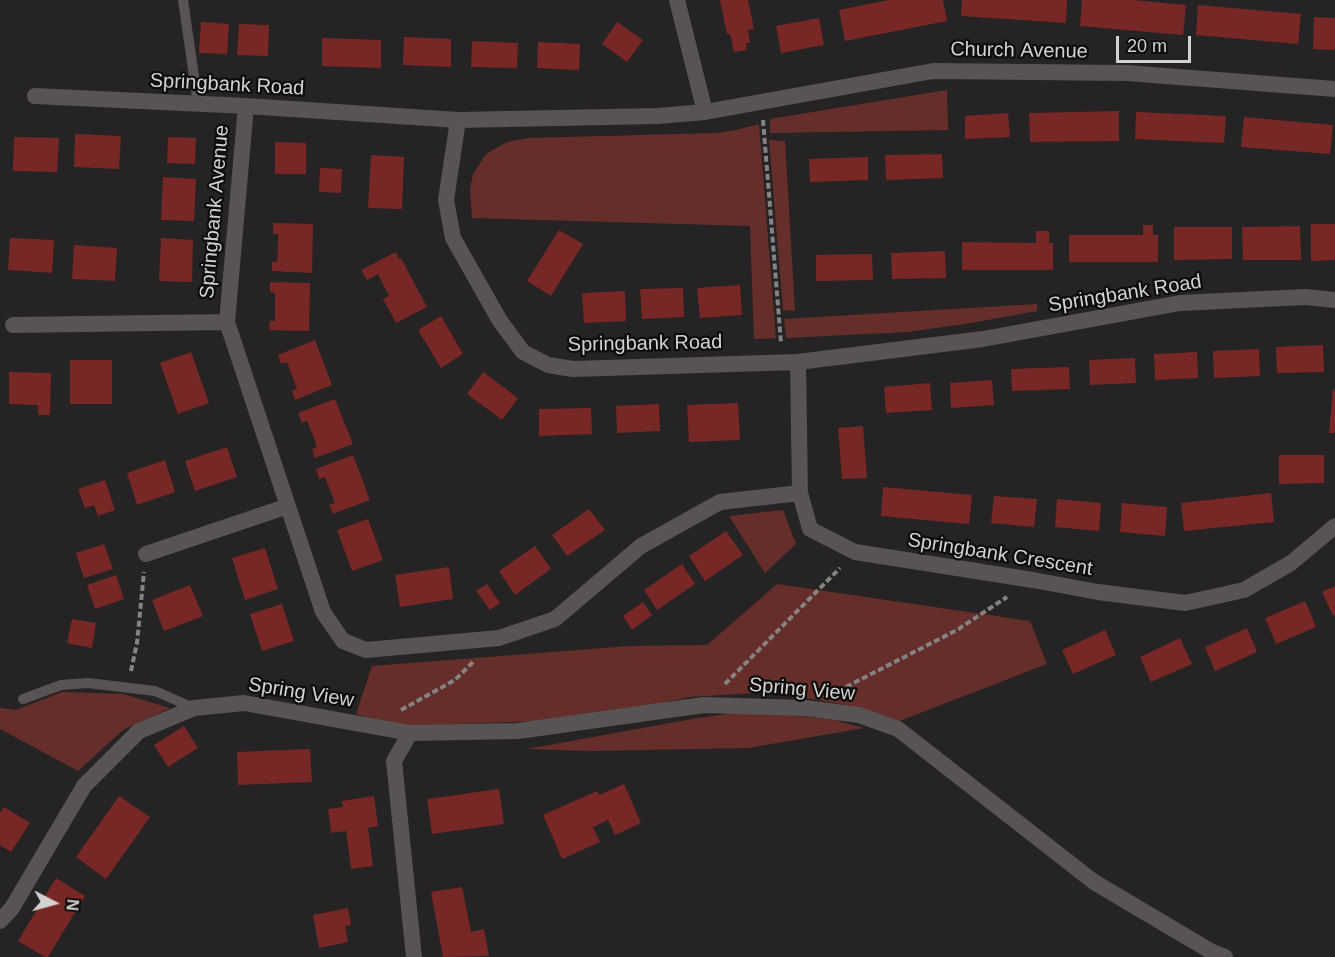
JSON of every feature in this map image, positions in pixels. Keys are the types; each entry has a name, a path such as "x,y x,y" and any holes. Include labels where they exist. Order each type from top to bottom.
{"street":[{"path":"677,0 705,112"},
{"name":"Church Avenue","path":"458,120 657,116 705,112 933,71 1127,73 1335,89"},
{"name":"Springbank Road","path":"35,96 246,106 458,120 446,200 453,238 500,321 524,352 548,364 573,369 790,362 982,339 1180,303 1305,297 1335,300"},
{"name":"Springbank Avenue","path":"246,106 227,322 323,612 343,641 366,650 499,638 555,619 641,546 720,502 800,493"},
{"name":"Springbank Avenue","path":"13,325 227,322"},
{"name":"Springbank Crescent","path":"790,362 800,493 810,529 855,552 1098,592 1185,603 1244,590 1291,563 1335,526"},
{"path":"146,554 288,506"},
{"name":"Spring View","path":"0,921 6,904 84,786 139,731 194,708 244,703 410,733 518,731 704,705 805,708 859,715 898,729 1094,882 1212,952 1225,957"},
{"path":"410,733 394,761 414,957"}],"lane":[{"path":"183,0 198,104"},
{"path":"23,699 61,685 88,683 155,691 194,708"}],"path":[{"path":"762,102 790,362"},
{"path":"704,705 855,552"},
{"path":"128,687 137,643 146,554"},
{"path":"836,692 957,630 1033,580"},
{"path":"395,713 455,680 499,638"}],"shaded area":[{"path":"947,90 948,130 770,133 770,119"},
{"path":"759,124 776,338 754,339 750,226 472,218 470,189 473,174 486,154 507,142 529,138 716,133"},
{"path":"769,140 785,141 795,311 783,310"},
{"path":"1037,304 1037,311 908,332 786,338 784,319"},
{"path":"783,510 796,544 765,573 729,516"},
{"path":"777,584 1030,621 1047,664 897,722 862,708 773,692 689,697 593,719 402,726 356,714 372,666 629,646 707,645"},
{"path":"62,692 123,694 170,708 123,730 78,771 0,729 0,708 16,710"},
{"path":"733,713 774,713 834,720 864,728 748,748 591,751 527,749 692,719"}],"building":[{"path":"720,0 748,0 754,29 748,30 750,43 746,43 747,50 734,52 730,34 727,34"},
{"path":"889,0 943,0 947,21 845,41 839,10"},
{"path":"962,0 1067,0 1066,23 961,16"},
{"path":"1082,0 1134,0 1186,5 1183,35 1080,26"},
{"path":"1198,5 1301,14 1298,44 1196,35"},
{"path":"1314,17 1335,18 1335,50 1313,49"},
{"path":"819,18 824,45 781,53 776,26"},
{"path":"201,22 229,24 227,54 199,53"},
{"path":"617,22 643,40 627,62 602,44"},
{"path":"239,24 269,25 268,56 237,55"},
{"path":"404,37 451,39 451,67 403,65"},
{"path":"322,38 381,40 381,68 322,66"},
{"path":"472,41 518,43 517,68 471,67"},
{"path":"538,42 580,44 579,70 537,68"},
{"path":"1119,111 1119,141 1030,142 1029,113"},
{"path":"1136,112 1226,116 1224,143 1135,139"},
{"path":"1008,113 1010,137 965,139 965,116"},
{"path":"1244,117 1333,125 1330,154 1241,147"},
{"path":"75,134 121,136 119,169 74,167"},
{"path":"14,137 59,138 57,172 13,171"},
{"path":"168,137 196,138 195,164 167,163"},
{"path":"275,142 306,143 306,174 275,174"},
{"path":"942,154 943,178 886,180 885,155"},
{"path":"371,155 404,157 402,209 368,208"},
{"path":"868,157 868,180 810,182 809,159"},
{"path":"320,168 342,169 341,193 319,192"},
{"path":"163,177 196,179 194,221 161,220"},
{"path":"273,223 313,224 312,273 272,271 272,262 277,262 278,247 278,234 273,234"},
{"path":"1311,224 1335,224 1335,260 1311,261"},
{"path":"1143,225 1153,225 1153,235 1158,235 1158,262 1069,262 1069,235 1143,235"},
{"path":"1300,226 1301,260 1243,260 1242,227"},
{"path":"1174,227 1232,227 1232,259 1174,260"},
{"path":"559,230 583,244 551,296 527,281"},
{"path":"1036,231 1049,231 1049,243 1053,243 1053,270 962,270 962,242 1036,243"},
{"path":"10,238 54,240 52,273 8,270"},
{"path":"161,238 193,240 192,282 159,281"},
{"path":"74,245 117,248 115,281 72,279"},
{"path":"945,251 946,278 892,279 891,253"},
{"path":"396,252 427,307 396,323 383,299 389,296 378,274 367,280 361,270"},
{"path":"872,254 873,280 816,281 816,255"},
{"path":"270,282 310,283 309,331 269,330 270,321 275,321 275,293 270,292"},
{"path":"740,285 742,315 700,318 697,288"},
{"path":"683,288 684,317 642,319 640,289"},
{"path":"625,291 626,321 584,323 582,293"},
{"path":"441,316 463,354 441,368 418,330"},
{"path":"315,340 332,385 295,400 292,391 297,389 287,362 281,364 278,355"},
{"path":"1323,345 1324,372 1277,373 1276,347"},
{"path":"1259,349 1260,376 1214,378 1213,351"},
{"path":"191,352 209,403 178,414 160,363"},
{"path":"1197,352 1198,378 1155,380 1154,354"},
{"path":"1135,358 1136,383 1090,385 1089,360"},
{"path":"70,360 112,360 112,404 70,404"},
{"path":"1069,367 1070,389 1012,391 1011,369"},
{"path":"9,372 51,373 50,415 38,415 38,405 9,404"},
{"path":"483,372 518,398 502,420 467,394"},
{"path":"992,380 994,405 951,408 950,383"},
{"path":"930,383 932,410 886,413 884,387"},
{"path":"1333,389 1335,390 1335,433 1329,433"},
{"path":"335,399 353,444 315,458 312,449 317,447 312,433 307,421 302,423 298,413"},
{"path":"738,403 740,440 689,442 687,405"},
{"path":"659,404 660,431 617,433 616,406"},
{"path":"591,408 592,434 539,436 539,409"},
{"path":"863,426 867,478 842,479 838,428"},
{"path":"227,447 237,477 195,491 185,461"},
{"path":"353,455 370,500 333,514 329,505 335,503 325,477 319,479 316,469"},
{"path":"1279,455 1324,455 1324,483 1279,484"},
{"path":"165,460 175,492 137,505 127,473"},
{"path":"105,480 115,510 98,516 94,505 85,508 78,489"},
{"path":"883,487 972,495 969,524 881,516"},
{"path":"1271,493 1274,522 1184,531 1181,503"},
{"path":"994,496 1037,499 1034,527 991,523"},
{"path":"1057,499 1101,503 1099,531 1055,527"},
{"path":"1122,503 1167,507 1165,536 1120,532"},
{"path":"589,509 605,530 567,556 552,535"},
{"path":"368,519 383,560 352,571 337,530"},
{"path":"726,531 743,555 705,581 689,556"},
{"path":"104,544 113,569 84,578 76,553"},
{"path":"535,546 551,569 515,595 499,571"},
{"path":"265,548 278,589 245,600 232,558"},
{"path":"682,564 695,584 657,610 644,590"},
{"path":"449,567 453,599 400,607 395,575"},
{"path":"116,575 124,599 95,609 87,585"},
{"path":"487,584 500,603 490,610 476,591"},
{"path":"190,585 203,616 164,631 152,600"},
{"path":"1335,586 1335,615 1333,616 1322,592"},
{"path":"1305,601 1316,627 1276,644 1265,618"},
{"path":"643,602 652,615 632,630 623,616"},
{"path":"282,604 294,641 262,651 250,614"},
{"path":"72,619 96,623 92,648 67,643"},
{"path":"1247,628 1257,652 1215,671 1205,647"},
{"path":"1105,630 1116,655 1073,674 1062,650"},
{"path":"1180,638 1192,664 1151,682 1140,657"},
{"path":"184,726 198,748 168,767 154,745"},
{"path":"310,749 312,782 238,785 237,752"},
{"path":"624,784 641,823 615,835 608,820 593,827 600,842 562,859 543,815 597,791 599,795"},
{"path":"499,789 504,824 432,834 427,799"},
{"path":"119,796 150,817 106,879 76,857"},
{"path":"374,796 378,826 368,828 373,866 351,869 346,831 331,833 328,809 343,807 342,801"},
{"path":"4,807 30,823 11,852 0,845 0,813"},
{"path":"56,878 85,896 48,957 45,957 18,941"},
{"path":"462,887 471,932 484,929 489,956 443,957 431,892"},
{"path":"348,908 351,925 345,926 348,942 319,948 313,915"}]}
